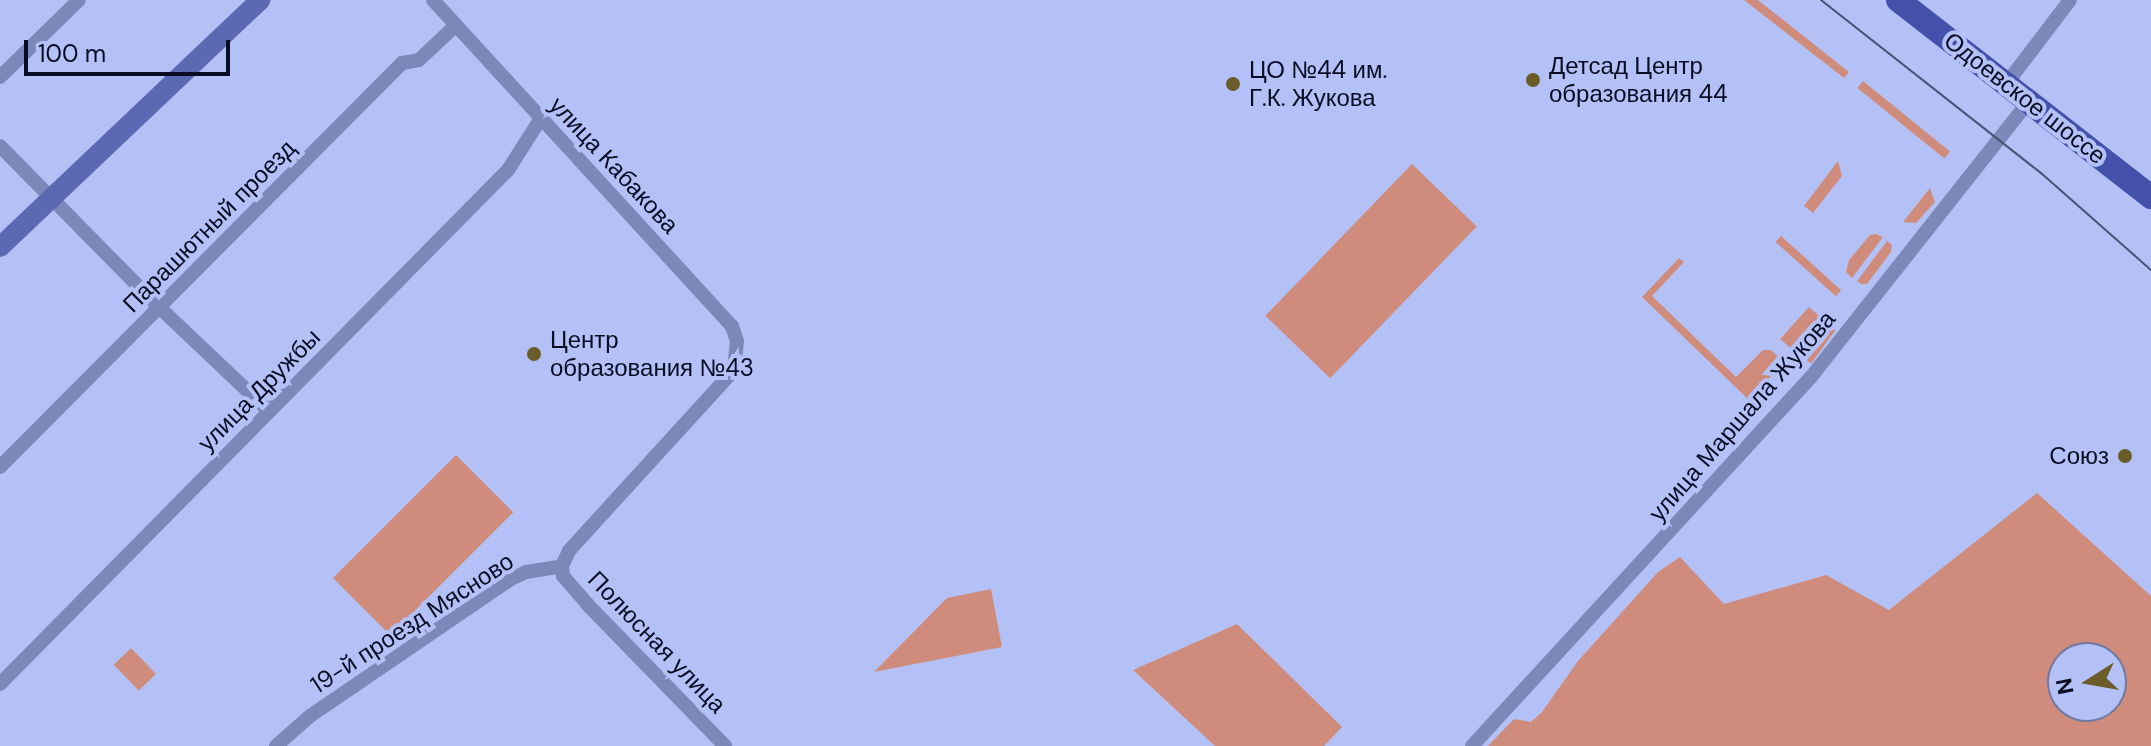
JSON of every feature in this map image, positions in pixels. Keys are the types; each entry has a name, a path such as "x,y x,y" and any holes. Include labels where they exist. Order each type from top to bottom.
{"main road":[{"name":"Одоевское шоссе","path":"1898,0 2151,197"}],"street":[{"path":"0,77 79,0"},
{"path":"0,247 260,0"},
{"name":"улица Кабакова","path":"433,0 732,326 738,349 734,370 569,551 562,566"},
{"path":"2007,83 2070,0"},
{"name":"Парашютный проезд","path":"0,467 402,63 419,60 455,26"},
{"name":"улица Маршала Жукова","path":"1472,746 1811,377 2029,101"},
{"name":"улица Дружбы","path":"0,684 508,170 541,118"},
{"path":"0,146 160,308 269,411"},
{"name":"19-й проезд Мясново","path":"276,746 310,716 509,580 526,572 562,566"},
{"name":"Полюсная улица","path":"562,566 563,576 588,605 725,746"}],"shaded area":[{"path":"1744,0 1758,0 1849,72 1844,78"},
{"path":"1863,81 1950,151 1944,158 1857,88"},
{"path":"1838,161 1842,176 1813,213 1804,206"},
{"path":"1412,164 1477,227 1330,378 1265,316"},
{"path":"1930,188 1935,202 1916,223 1903,222"},
{"path":"1870,235 1883,237 1852,278 1846,272 1849,260"},
{"path":"1781,236 1841,290 1836,296 1776,242"},
{"path":"1887,241 1892,245 1891,252 1867,284 1861,284 1857,281"},
{"path":"1679,258 1684,262 1652,296 1736,377 1763,350 1771,350 1784,362 1749,400 1642,297"},
{"path":"1809,307 1820,317 1791,349 1780,339"},
{"path":"1824,322 1835,330 1811,363 1800,355"},
{"path":"456,455 513,512 390,635 333,578"},
{"path":"2037,493 2151,596 2151,746 1488,746 1514,719 1531,722 1542,712 1578,661 1658,572 1680,557 1724,604 1826,575 1889,610"},
{"path":"991,589 1002,647 874,672 947,598"},
{"path":"1237,624 1342,727 1324,746 1215,746 1133,670"},
{"path":"131,648 156,674 139,691 114,665"}],"tram line":[{"path":"1821,0 2041,173 2151,270"}],"place":[{"name":"Детсад Центр образования 44","path":"1533,80"},
{"name":"ЦО №44 им. Г.К. Жукова","path":"1233,84"},
{"name":"Центр образования №43","path":"534,354"},
{"name":"Союз","path":"2125,456"}]}
